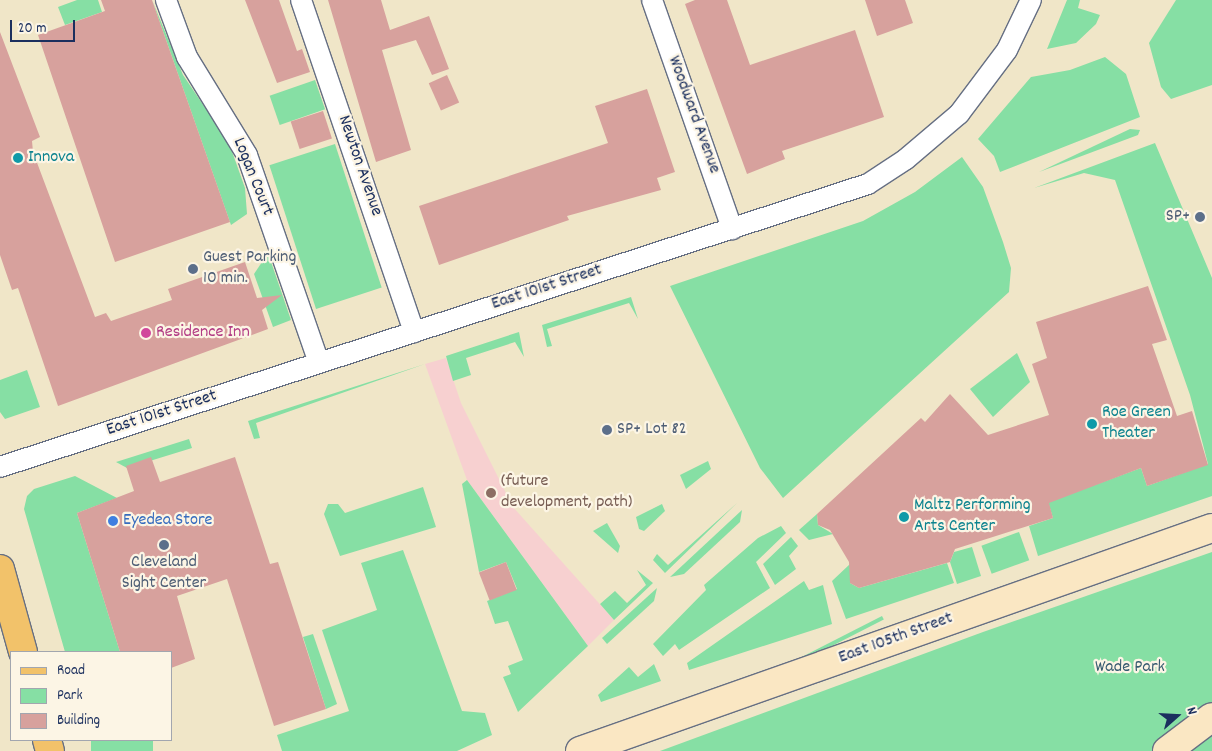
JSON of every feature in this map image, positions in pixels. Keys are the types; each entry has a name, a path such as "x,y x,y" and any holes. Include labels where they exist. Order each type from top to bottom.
{"main road":[{"name":"East 105th Street","path":"580,751 1212,528"},
{"path":"0,569 23,651"},
{"path":"1167,751 1212,717"}],"street":[{"name":"Logan Court","path":"166,0 187,57 246,155 318,363"},
{"name":"Newton Avenue","path":"301,0 414,332"},
{"name":"Woodward Avenue","path":"652,0 732,229"},
{"name":"East 101st Street","path":"0,467 840,195 906,159 959,114 1007,50 1029,6"}],"shaded area":[{"name":"(future development, path)","path":"446,358 461,403 513,507 614,620 588,646 467,480 425,364"}],"green space":[{"path":"77,0 98,0 102,12 65,25 58,7"},
{"path":"152,0 183,75 229,143 245,188 247,214 231,225"},
{"path":"1067,0 1080,0 1078,8 1100,15 1096,24 1076,43 1047,49"},
{"path":"1176,0 1212,0 1212,85 1171,99 1161,87 1149,43"},
{"path":"1105,57 1126,74 1140,117 1000,172 994,156 978,139 1031,77 1070,70"},
{"path":"315,80 325,109 280,125 270,96"},
{"path":"1130,129 1140,130 1138,135 1039,172"},
{"path":"1155,143 1212,278 1212,496 1038,556 1029,526 1053,518 1048,502 1141,468 1147,486 1208,464 1190,395 1115,180 1084,173 1034,188"},
{"path":"335,144 382,288 316,309 269,165"},
{"path":"962,157 983,187 1003,242 1011,268 1009,292 783,498 760,468 670,286 863,221 915,192"},
{"path":"268,253 291,320 273,327 254,274"},
{"path":"631,297 638,319 629,303 547,329 552,346 547,347 542,325"},
{"path":"519,332 524,357 515,342 466,358 471,375 453,381 446,356"},
{"path":"1017,353 1030,382 993,417 970,389"},
{"path":"425,364 256,423 260,438 254,439 248,421"},
{"path":"27,370 40,407 5,419 0,412 0,380"},
{"path":"189,439 192,448 127,468 116,462"},
{"path":"708,461 711,469 686,489 680,475"},
{"path":"75,476 117,498 77,513 120,651 65,651 24,509 27,496 34,489"},
{"path":"467,480 588,646 518,712 503,677 511,674 508,666 523,660 508,621 495,624 487,601 517,589 506,562 479,572 462,484"},
{"path":"423,487 436,527 340,556 324,514 328,504 338,504 345,513"},
{"path":"737,503 665,573 653,560 657,554 668,565"},
{"path":"662,504 665,511 644,531 639,529 636,517"},
{"path":"742,510 740,522 684,574 670,577"},
{"path":"817,514 818,525 833,534 809,540 799,530"},
{"path":"607,523 620,546 618,553 593,531"},
{"path":"781,526 786,533 756,562 770,588 679,650 675,644 663,656 653,644 706,590 704,585 758,538"},
{"path":"1019,532 1029,560 992,574 981,546"},
{"path":"791,537 798,546 789,556 796,569 775,585 763,564"},
{"path":"972,547 981,576 957,584 950,562 954,552"},
{"path":"403,550 462,711 485,713 492,735 457,751 282,751 277,735 349,711 322,630 377,610 361,563"},
{"name":"Wade Park","path":"1212,552 1212,751 660,751 983,632"},
{"path":"947,563 954,583 846,619 832,581 850,564 850,583 859,588"},
{"path":"637,570 653,583 614,620 600,604 615,591 627,603 646,585"},
{"path":"804,581 809,590 823,585 832,624 689,670 687,663"},
{"path":"657,588 654,601 607,644 602,638"},
{"path":"882,616 884,620 641,744 639,740"},
{"path":"313,634 337,704 326,709 303,637"},
{"path":"654,664 661,681 601,702 598,695 629,667 638,677"},
{"path":"91,741 153,741 153,751 91,751"}],"building":[{"path":"101,0 152,0 230,222 115,262 38,35 105,11"},
{"path":"245,0 279,0 297,51 302,49 310,72 277,83"},
{"path":"328,0 381,0 390,30 429,16 449,69 432,75 416,40 382,50 411,150 376,162"},
{"path":"695,0 727,0 750,65 855,30 884,117 782,151 785,159 747,174 685,4"},
{"path":"865,0 905,0 913,23 877,36"},
{"name":"Residence Inn","path":"0,32 40,137 32,141 33,152 95,317 106,313 111,321 172,300 168,289 245,262 257,298 282,295 262,310 268,329 58,406 18,288 12,290 0,255"},
{"path":"447,75 459,102 441,111 429,83"},
{"path":"647,89 675,172 657,178 661,190 567,216 569,220 439,265 419,206 608,143 595,106"},
{"path":"323,111 332,139 300,149 291,122"},
{"path":"1148,286 1167,340 1152,344 1177,416 1192,411 1208,465 1147,486 1141,468 1049,503 1053,518 955,549 950,562 859,588 850,583 849,562 830,530 818,525 817,514 921,418 925,422 950,394 988,435 1049,415 1032,364 1047,358 1036,322"},
{"path":"151,457 160,482 235,457 270,564 278,562 326,709 274,726 227,579 177,596 195,659 172,668 172,651 120,651 77,513 134,491 126,466"},
{"path":"506,562 517,590 490,600 479,572"}],"place":[{"name":"Innova","path":"18,158"},
{"name":"SP+","path":"1200,217"},
{"name":"Guest Parking 10 min.","path":"193,269"},
{"name":"Residence Inn","path":"146,333"},
{"name":"Roe Green Theater","path":"1092,424"},
{"name":"SP+ Lot 82","path":"607,430"},
{"name":"(future development, path)","path":"491,493"},
{"name":"Maltz Performing Arts Center","path":"904,517"},
{"name":"Eyedea Store","path":"113,521"},
{"name":"Cleveland Sight Center","path":"164,545"}]}
